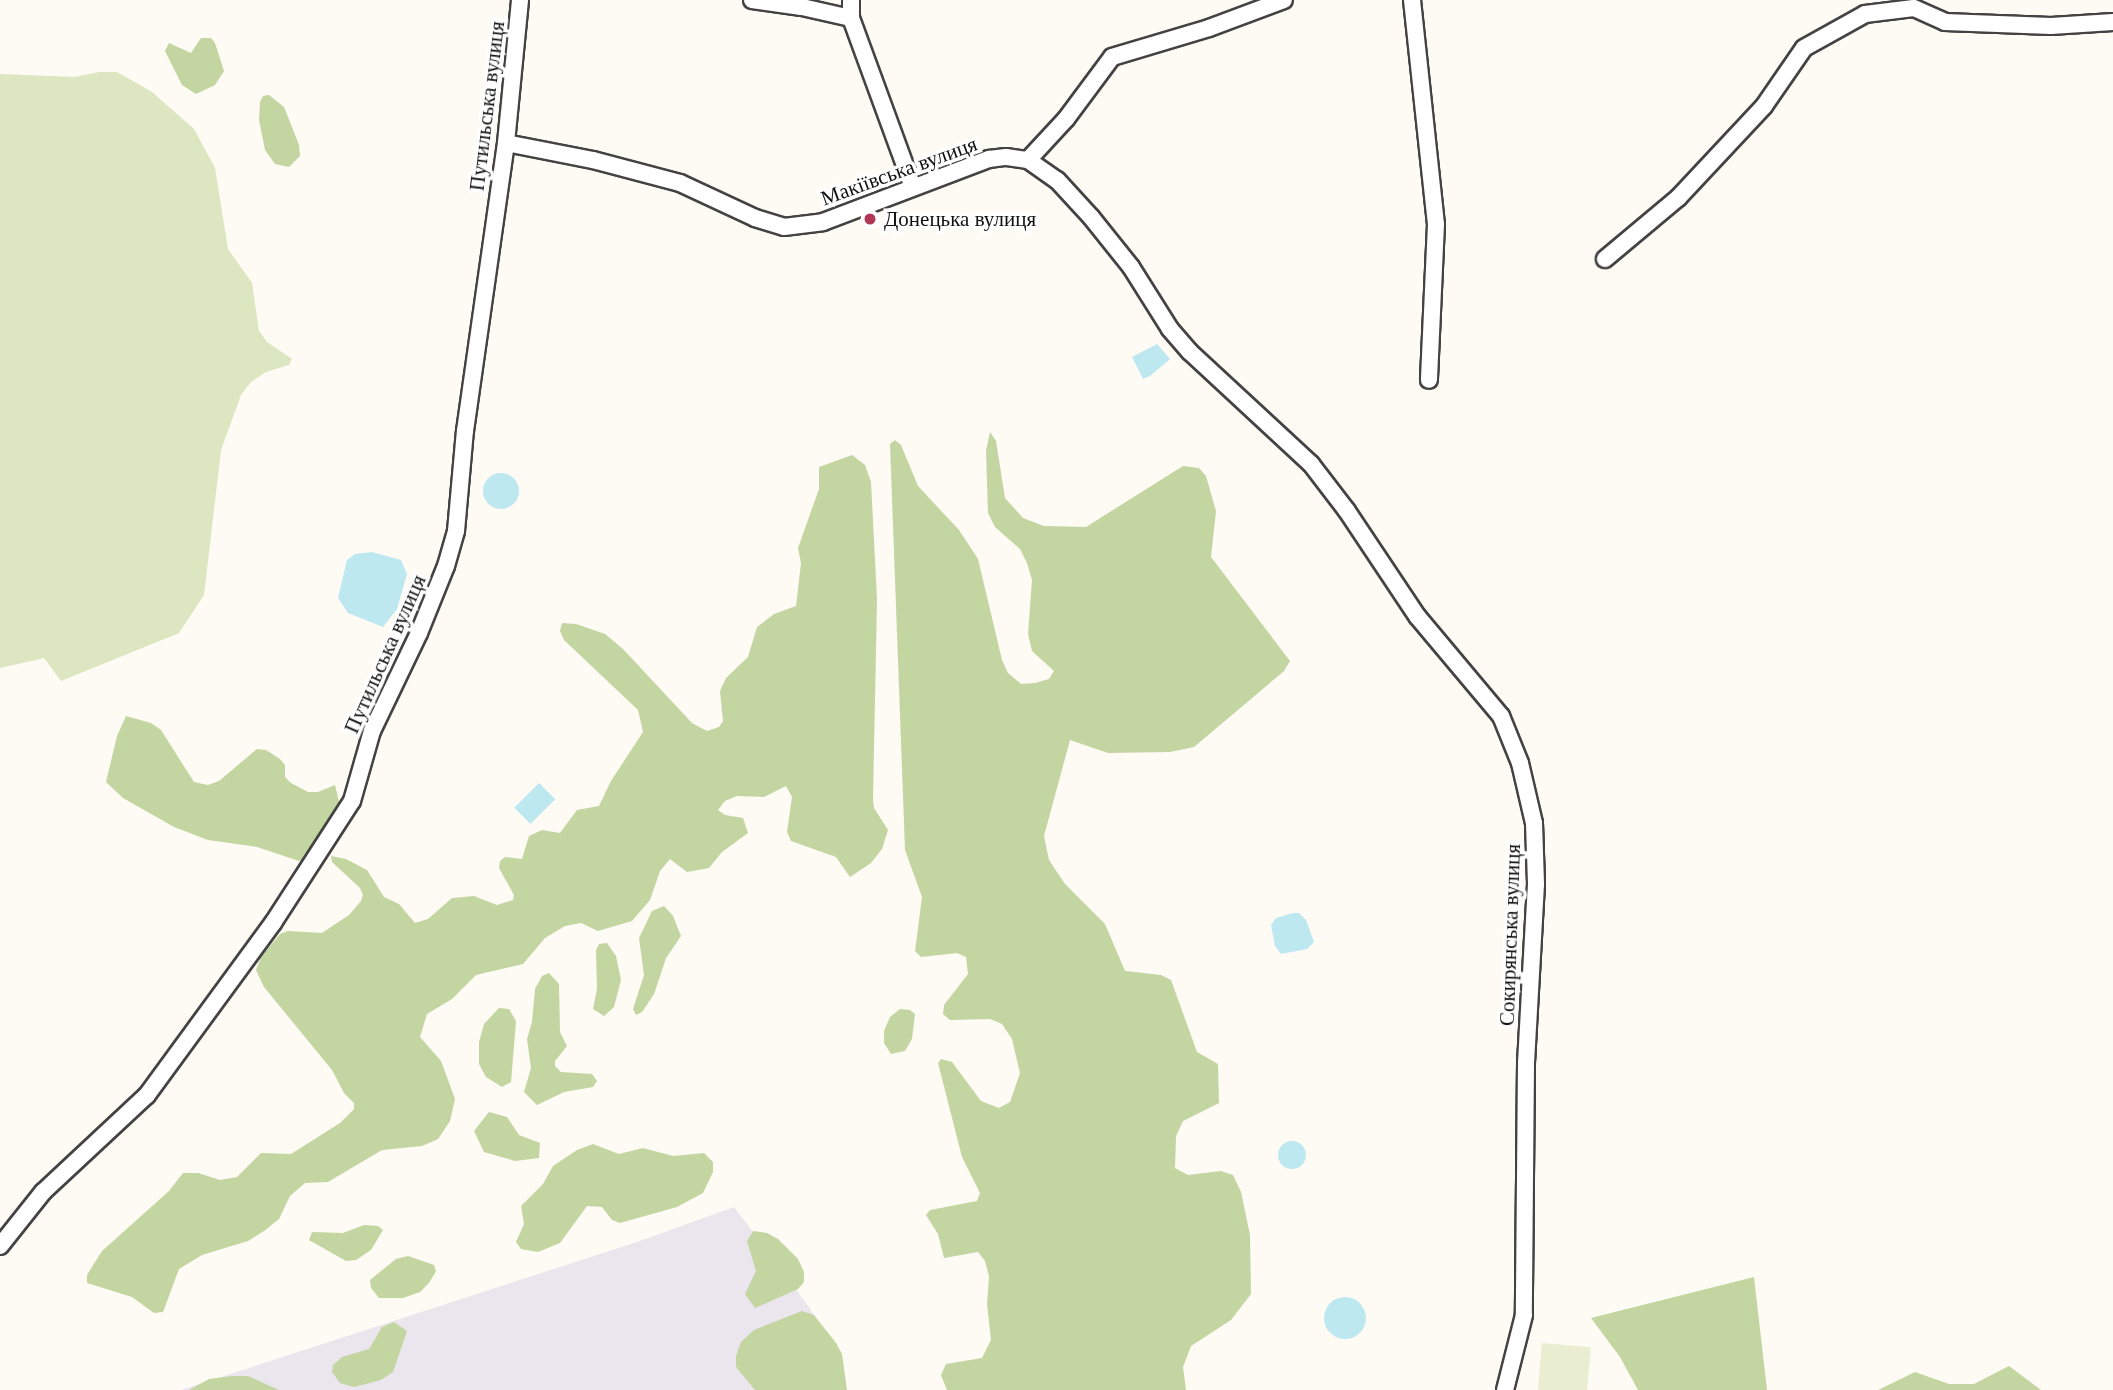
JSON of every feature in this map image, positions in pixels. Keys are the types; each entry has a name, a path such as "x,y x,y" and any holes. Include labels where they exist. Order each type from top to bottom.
{"street":[{"name":"Путильська вулиця","path":"0,1246 43,1192 147,1095 273,923 348,809 372,731 416,641 453,544 470,393 506,143 520,0"},
{"path":"752,0 802,6 851,18"},
{"path":"851,0 851,18 913,187"},
{"path":"1028,160 1066,119 1112,57 1209,28 1284,0"},
{"path":"1412,0 1436,224 1429,380"},
{"path":"1605,259 1687,189 1764,106 1804,48 1865,14 1914,8 1945,22 2051,26 2113,22"},
{"name":"Макіївська вулиця","path":"506,143 584,158 680,183 755,218 783,227 823,222 989,159 1006,157 1028,160"},
{"name":"Сокирянська вулиця","path":"1028,160 1057,180 1099,226 1131,267 1170,329 1190,352 1311,464 1347,511 1417,615 1501,716 1520,763 1534,823 1536,884 1526,1063 1524,1315 1505,1390"}],"shaded area":[{"path":"734,1207 809,1307 833,1350 827,1390 181,1390 637,1242"}],"green space":[{"path":"201,38 211,38 215,43 224,71 215,85 196,94 182,85 165,51 169,43 191,53"},
{"path":"99,72 117,72 152,92 194,129 215,168 228,249 252,283 259,331 267,342 292,359 289,365 266,372 251,382 241,395 221,450 204,595 179,633 61,681 44,658 0,668 0,74 75,77"},
{"path":"269,95 284,107 299,145 300,156 289,167 275,164 265,150 259,120 260,102 263,96"},
{"path":"990,432 996,441 1005,498 1023,518 1044,526 1086,527 1183,466 1199,468 1206,476 1216,511 1211,557 1290,661 1284,671 1194,747 1170,752 1108,753 1070,740 1044,836 1049,860 1065,884 1105,924 1125,971 1161,975 1171,980 1197,1052 1218,1064 1219,1103 1183,1121 1176,1136 1175,1168 1188,1175 1221,1171 1233,1175 1241,1192 1250,1235 1251,1294 1231,1320 1191,1346 1183,1367 1186,1390 947,1390 941,1375 946,1364 982,1358 991,1340 987,1304 989,1276 985,1261 978,1252 944,1258 938,1234 926,1215 930,1210 977,1201 980,1193 962,1157 938,1063 941,1059 952,1062 981,1101 999,1108 1010,1102 1020,1073 1012,1039 1002,1024 990,1019 950,1020 943,1014 944,1005 968,974 966,957 957,953 921,957 915,951 922,897 905,850 890,444 895,440 901,445 918,486 959,530 978,559 1002,660 1008,673 1021,684 1035,683 1049,679 1054,671 1032,651 1028,634 1032,580 1027,563 1020,549 995,527 988,513 986,451"},
{"path":"852,455 865,465 871,482 877,599 873,799 874,808 888,830 882,849 871,863 850,877 836,857 791,841 787,832 792,797 786,786 764,797 737,796 725,801 718,810 725,815 743,818 748,833 722,852 709,868 687,872 670,859 660,871 650,900 632,921 598,931 581,923 565,926 545,938 523,964 476,975 452,999 427,1014 420,1037 441,1061 455,1099 450,1121 438,1139 422,1146 382,1150 328,1182 305,1183 290,1196 279,1219 264,1231 248,1241 202,1255 179,1269 163,1312 154,1313 132,1297 87,1283 87,1275 102,1251 169,1191 183,1173 198,1173 220,1180 237,1177 261,1153 291,1154 340,1123 354,1109 354,1103 344,1093 332,1070 264,987 256,970 261,957 280,934 288,931 322,933 349,915 361,901 363,895 360,888 332,862 331,856 346,859 367,870 384,897 399,904 415,923 428,919 452,898 474,896 497,905 513,900 514,895 499,868 500,861 505,857 522,859 529,836 542,830 560,833 577,810 599,806 611,781 643,732 638,710 564,640 560,631 562,623 576,624 605,634 623,649 692,723 707,731 719,727 723,721 720,691 726,678 748,657 757,627 774,614 796,606 801,563 798,548 819,489 819,467"},
{"path":"126,716 151,723 161,730 194,782 208,785 219,781 257,749 266,750 285,765 285,777 291,783 308,792 318,792 335,785 340,806 307,857 299,861 257,847 208,840 174,827 123,798 106,782 117,736"},
{"path":"664,906 673,916 681,936 666,958 654,994 642,1012 636,1015 633,1009 644,975 639,938 652,911"},
{"path":"607,943 616,956 621,980 614,1007 604,1016 593,1009 597,989 596,950 599,944"},
{"path":"549,973 559,984 560,1032 567,1046 555,1061 555,1066 561,1072 592,1074 597,1081 593,1087 564,1092 537,1105 524,1092 531,1068 527,1039 532,1022 535,989 542,976"},
{"path":"499,1008 509,1009 516,1021 511,1082 502,1087 486,1077 479,1064 479,1042 484,1024"},
{"path":"900,1009 910,1010 915,1014 912,1039 905,1051 891,1054 884,1043 884,1031 890,1017"},
{"path":"489,1112 507,1117 519,1135 540,1143 539,1158 515,1161 484,1152 474,1131"},
{"path":"593,1144 619,1154 643,1148 673,1156 704,1153 713,1162 713,1172 703,1193 677,1207 620,1223 612,1220 602,1207 587,1206 560,1243 538,1252 521,1249 516,1242 524,1224 521,1206 543,1184 553,1166 577,1150"},
{"path":"364,1225 378,1226 383,1230 371,1250 356,1260 346,1261 309,1240 312,1232 343,1233"},
{"path":"753,1231 767,1233 778,1239 798,1259 804,1272 804,1282 798,1289 755,1308 745,1294 756,1271 747,1241"},
{"path":"408,1256 434,1265 436,1271 429,1283 420,1292 403,1298 379,1298 371,1288 370,1280 396,1259"},
{"path":"1754,1277 1767,1390 1638,1390 1620,1357 1591,1318"},
{"path":"802,1311 814,1315 836,1343 842,1354 847,1390 755,1390 736,1367 736,1356 741,1342 754,1330"},
{"path":"394,1322 407,1331 393,1372 381,1380 354,1387 340,1383 332,1372 333,1365 342,1357 369,1349 382,1327"},
{"path":"1542,1343 1591,1347 1587,1390 1538,1390"},
{"path":"2009,1366 2041,1390 1878,1390 1915,1372 1949,1384 1974,1384"},
{"path":"248,1376 279,1390 189,1390 209,1379"}],"water":[{"path":"1157,344 1170,359 1143,379 1132,357"},
{"path":"501,473 514,478 519,491 514,504 501,509 488,504 483,491 488,478"},
{"path":"372,552 401,560 407,574 397,609 383,627 348,613 338,598 347,560 355,554"},
{"path":"539,783 555,799 531,824 514,808"},
{"path":"1299,913 1306,920 1314,942 1307,949 1281,954 1275,946 1271,925 1276,918"},
{"path":"1292,1141 1302,1145 1306,1155 1302,1165 1292,1169 1282,1165 1278,1155 1282,1145"},
{"path":"1345,1297 1360,1303 1366,1318 1360,1333 1345,1339 1330,1333 1324,1318 1330,1303"}],"place":[{"name":"Донецька вулиця","path":"870,219"}]}
